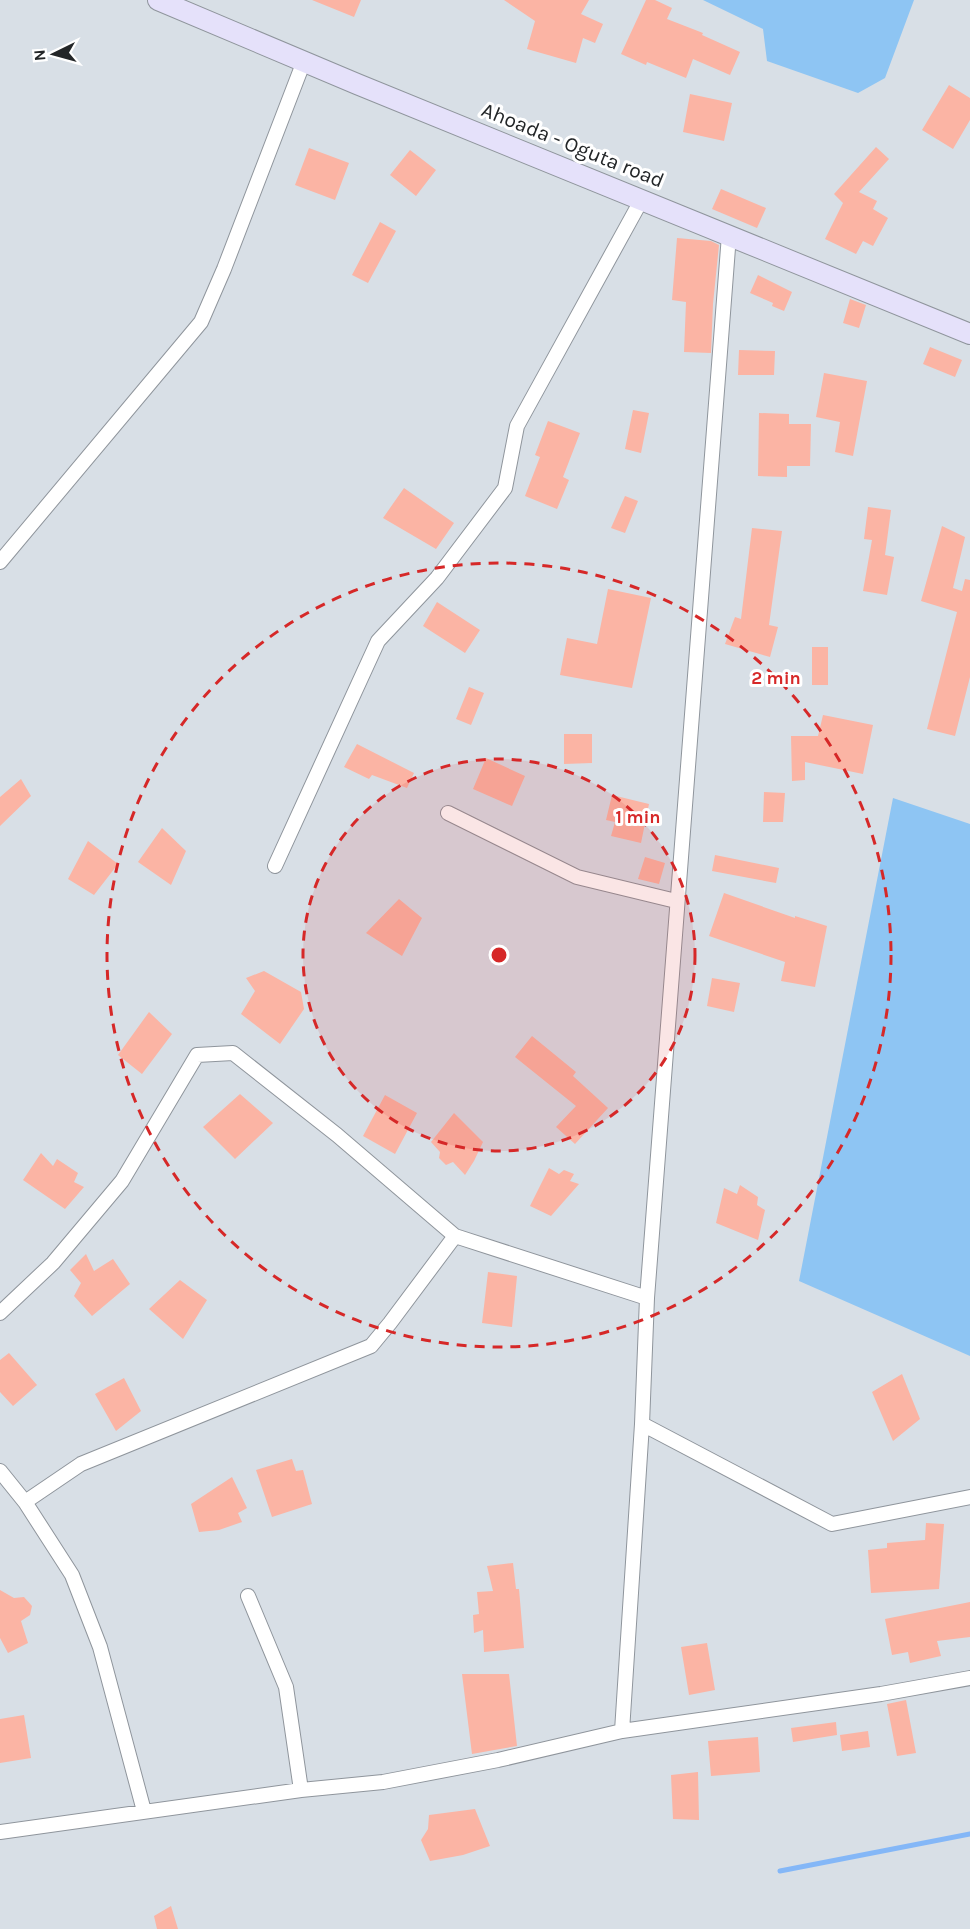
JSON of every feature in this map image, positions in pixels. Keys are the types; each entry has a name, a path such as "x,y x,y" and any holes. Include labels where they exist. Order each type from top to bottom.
{"main road":[{"name":"Ahoada - Oguta road","path":"158,0 970,334"}],"street":[{"path":"0,562 201,322 224,269 304,62"},
{"path":"275,866 378,641 437,578 505,488 517,426 642,200"},
{"path":"622,1731 642,1424 646,1298 729,235"},
{"path":"448,813 577,877 676,901"},
{"path":"0,1313 53,1263 122,1181 197,1055 233,1053 337,1135 455,1236 646,1298"},
{"path":"25,1502 81,1464 371,1346 455,1236"},
{"path":"642,1424 832,1524 970,1497"},
{"path":"0,1471 25,1502 72,1575 100,1647 144,1811"},
{"path":"248,1596 286,1687 301,1790"},
{"path":"0,1832 301,1790 384,1782 498,1760 622,1731 970,1678"}],"shaded area":[{"path":"703,0 914,0 885,78 858,93 767,61 763,29"},
{"path":"893,798 970,824 970,1356 799,1281"}],"building":[{"path":"312,0 361,0 354,17"},
{"path":"504,0 589,0 581,14 603,24 595,43 583,38 576,63 527,49 535,21"},
{"path":"646,0 655,0 672,8 667,19 703,33 702,35 740,52 730,75 693,59 686,78 621,54"},
{"path":"949,85 970,98 970,120 953,149 922,130"},
{"path":"690,94 732,103 724,141 683,132"},
{"path":"876,147 889,159 859,192 877,201 873,209 888,218 873,246 863,241 856,254 825,239 843,203 834,194"},
{"path":"309,148 349,163 335,200 295,185"},
{"path":"410,150 436,170 416,196 390,175"},
{"path":"721,189 766,208 757,228 712,209"},
{"path":"380,222 396,231 368,283 352,275"},
{"path":"677,238 711,241 719,245 711,353 684,352 686,302 672,300"},
{"path":"758,275 792,292 784,311 772,306 773,303 750,293"},
{"path":"850,299 866,305 859,328 843,323"},
{"path":"930,347 962,360 955,377 923,364"},
{"path":"739,350 775,351 774,375 738,375"},
{"path":"824,373 867,381 853,456 835,452 840,422 816,417"},
{"path":"633,410 649,413 641,453 625,449"},
{"path":"759,413 789,414 789,424 811,424 810,466 787,466 787,477 758,476"},
{"path":"548,421 580,433 563,477 569,480 557,509 525,496 540,457 535,455"},
{"path":"404,488 454,523 436,549 383,518"},
{"path":"625,496 638,501 625,533 611,528"},
{"path":"868,507 891,510 885,555 894,557 887,595 863,591 872,540 864,539"},
{"path":"942,526 965,537 953,588 962,591 965,579 970,580 970,677 955,736 927,729 957,612 921,601"},
{"path":"752,528 782,531 769,625 778,627 770,657 725,644 735,617 741,619"},
{"path":"608,589 651,598 632,688 560,675 567,638 597,644"},
{"path":"437,602 480,630 465,653 423,626"},
{"path":"812,647 828,647 828,685 812,685"},
{"path":"469,687 484,693 471,725 456,719"},
{"path":"823,715 873,725 863,774 805,762 805,780 792,781 791,736 818,736"},
{"path":"564,734 592,734 592,763 564,764"},
{"path":"357,744 414,773 407,788 372,775 369,779 344,767"},
{"path":"486,758 525,776 512,806 473,789"},
{"path":"21,779 31,796 0,826 0,797"},
{"path":"764,792 785,793 783,822 763,822"},
{"path":"612,795 649,804 641,843 611,836 615,822 606,820"},
{"path":"162,828 186,851 171,885 138,862"},
{"path":"88,841 118,864 94,895 68,879"},
{"path":"715,855 779,868 776,883 712,871"},
{"path":"645,857 665,863 659,884 638,879"},
{"path":"724,893 795,918 795,916 827,926 815,987 781,981 785,962 709,936"},
{"path":"399,899 422,918 402,956 366,933"},
{"path":"264,971 301,992 304,1009 280,1044 241,1014 255,991 246,978"},
{"path":"712,978 740,983 734,1012 707,1006"},
{"path":"149,1012 172,1034 142,1074 118,1055"},
{"path":"532,1036 576,1072 573,1076 608,1108 575,1144 556,1127 576,1106 515,1057"},
{"path":"240,1094 273,1123 235,1159 203,1127"},
{"path":"385,1095 417,1113 395,1154 363,1136"},
{"path":"454,1113 483,1142 465,1175 453,1162 446,1165 439,1158 440,1152 431,1142"},
{"path":"41,1153 53,1166 57,1159 78,1173 74,1182 84,1187 65,1209 23,1180"},
{"path":"549,1168 559,1174 564,1170 574,1174 570,1181 579,1184 551,1216 530,1206"},
{"path":"740,1185 758,1197 757,1205 765,1210 758,1240 716,1223 724,1188 737,1194"},
{"path":"86,1254 94,1271 113,1259 130,1284 92,1316 74,1296 81,1283 70,1270"},
{"path":"488,1272 517,1276 512,1327 482,1323"},
{"path":"180,1280 207,1300 183,1339 149,1309"},
{"path":"9,1353 37,1385 13,1406 0,1392 0,1360"},
{"path":"902,1374 920,1419 893,1441 872,1392"},
{"path":"124,1378 141,1411 116,1431 95,1394"},
{"path":"292,1459 296,1471 303,1470 312,1504 272,1517 256,1470"},
{"path":"232,1477 247,1508 238,1513 242,1522 219,1530 199,1532 191,1504"},
{"path":"926,1523 944,1524 939,1589 871,1593 868,1550 887,1548 887,1543 925,1540"},
{"path":"513,1563 516,1589 519,1589 524,1648 484,1652 483,1630 474,1633 473,1615 479,1614 477,1592 493,1591 487,1566"},
{"path":"0,1590 14,1598 24,1597 32,1606 30,1615 21,1621 28,1643 8,1653 0,1638"},
{"path":"970,1602 970,1637 937,1641 941,1656 910,1663 908,1652 892,1655 885,1619"},
{"path":"707,1643 715,1690 689,1695 681,1647"},
{"path":"462,1674 509,1674 517,1746 472,1754"},
{"path":"906,1700 916,1753 897,1756 887,1704"},
{"path":"24,1715 31,1758 0,1763 0,1719"},
{"path":"836,1722 837,1735 793,1742 791,1728"},
{"path":"868,1731 870,1747 842,1751 840,1735"},
{"path":"758,1737 760,1772 711,1776 708,1741"},
{"path":"698,1772 699,1820 673,1819 671,1775"},
{"path":"475,1809 490,1846 463,1855 430,1861 421,1840 428,1829 429,1815"},
{"path":"171,1906 178,1929 157,1929 154,1916"}],"waterway":[{"path":"780,1871 970,1834"}]}
